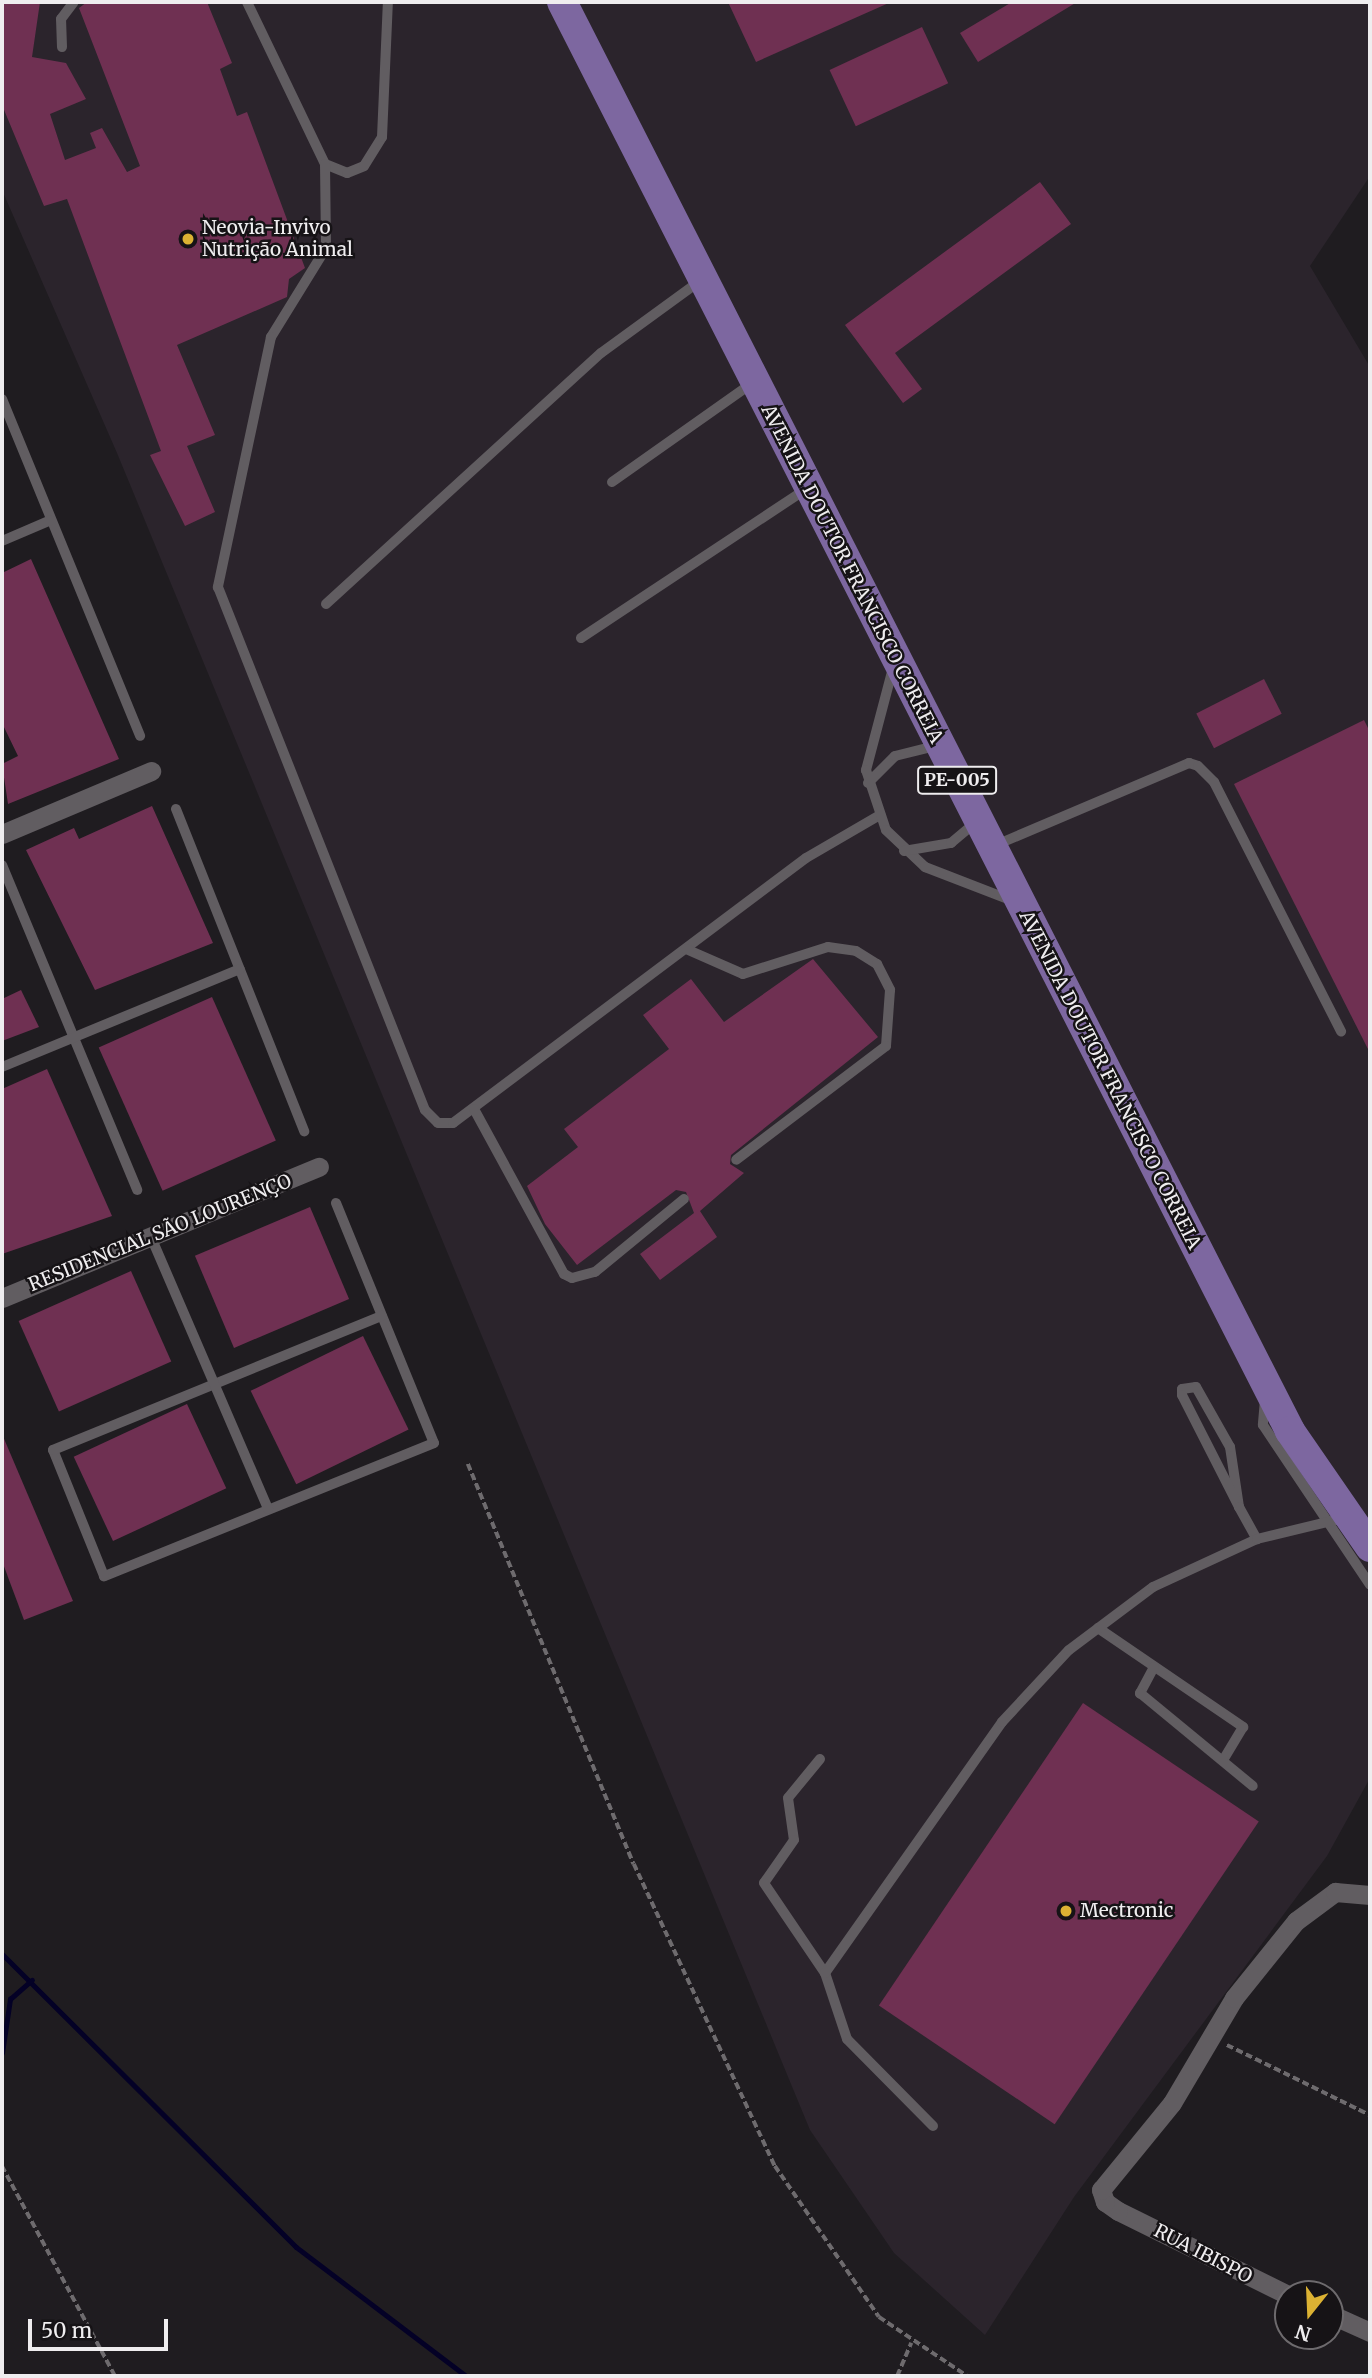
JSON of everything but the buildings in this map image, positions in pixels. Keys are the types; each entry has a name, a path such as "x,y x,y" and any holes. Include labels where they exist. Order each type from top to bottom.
{"main road":[{"name":"AVENIDA DOUTOR FRANCISCO CORREIA","path":"562,2 1335,1522 1370,1548"}],"street":[{"path":"2,835 151,771"},
{"name":"RESIDENCIAL SÃO LOURENÇO","path":"2,1298 319,1167"},
{"path":"1211,2037 1296,1921 1335,1892 1370,1895"},
{"name":"RUA IBISPO","path":"1211,2037 1172,2103 1101,2190 1118,2211 1274,2288"},
{"path":"1344,2320 1370,2332"}],"lane":[{"path":"62,47 61,19 74,2"},
{"path":"247,2 325,164 326,248 271,337 218,587 419,1098 445,1126 474,1109 806,858 880,815"},
{"path":"325,164 347,173 364,166 382,137 388,2"},
{"path":"326,604 601,353 702,279"},
{"path":"612,482 754,382"},
{"path":"2,400 140,736"},
{"path":"581,638 809,487"},
{"path":"2,541 51,520"},
{"path":"895,660 868,783 880,815 904,851 925,867 1019,904"},
{"path":"868,783 895,756 939,746"},
{"path":"991,848 1189,763 1198,766 1214,782 1341,1031"},
{"path":"176,809 304,1131"},
{"path":"904,851 950,843 978,820"},
{"path":"2,865 137,1190"},
{"path":"686,949 743,974 828,947 856,951 877,964 890,990 887,1046 736,1160"},
{"path":"2,1067 240,969"},
{"path":"474,1109 564,1274 595,1272 684,1199"},
{"path":"336,1203 434,1443 104,1576 53,1450 382,1316"},
{"path":"151,1237 268,1509"},
{"path":"1239,1507 1230,1447 1198,1391 1182,1389 1182,1395 1239,1507 1257,1539"},
{"path":"825,1973 1002,1722 1098,1628 1153,1587 1257,1539 1335,1522 1370,1585"},
{"path":"1098,1628 1243,1727 1225,1757"},
{"path":"1154,1667 1140,1693 1225,1757 1253,1786"},
{"path":"820,1759 788,1798 794,1840 764,1883 825,1973 847,2039 933,2126"}],"path":[{"path":"468,1464 635,1864 775,2166 863,2299 911,2342 967,2376"},
{"path":"1211,2037 1370,2115"},
{"path":"2,2166 115,2376"},
{"path":"897,2376 911,2342"}],"shaded area":[{"path":"2,2 1370,2 1370,176 1310,266 1370,367 1370,1778 1327,1856 1074,2197 985,2335 894,2253 810,2130 117,453 2,190"}],"waterway":[{"path":"2,1954 296,2247 466,2376"},
{"path":"2,2053 10,1999 32,1980"}],"place":[{"name":"Neovia-Invivo Nutrição Animal","path":"188,239"},
{"name":"Mectronic","path":"1066,1911"}]}
